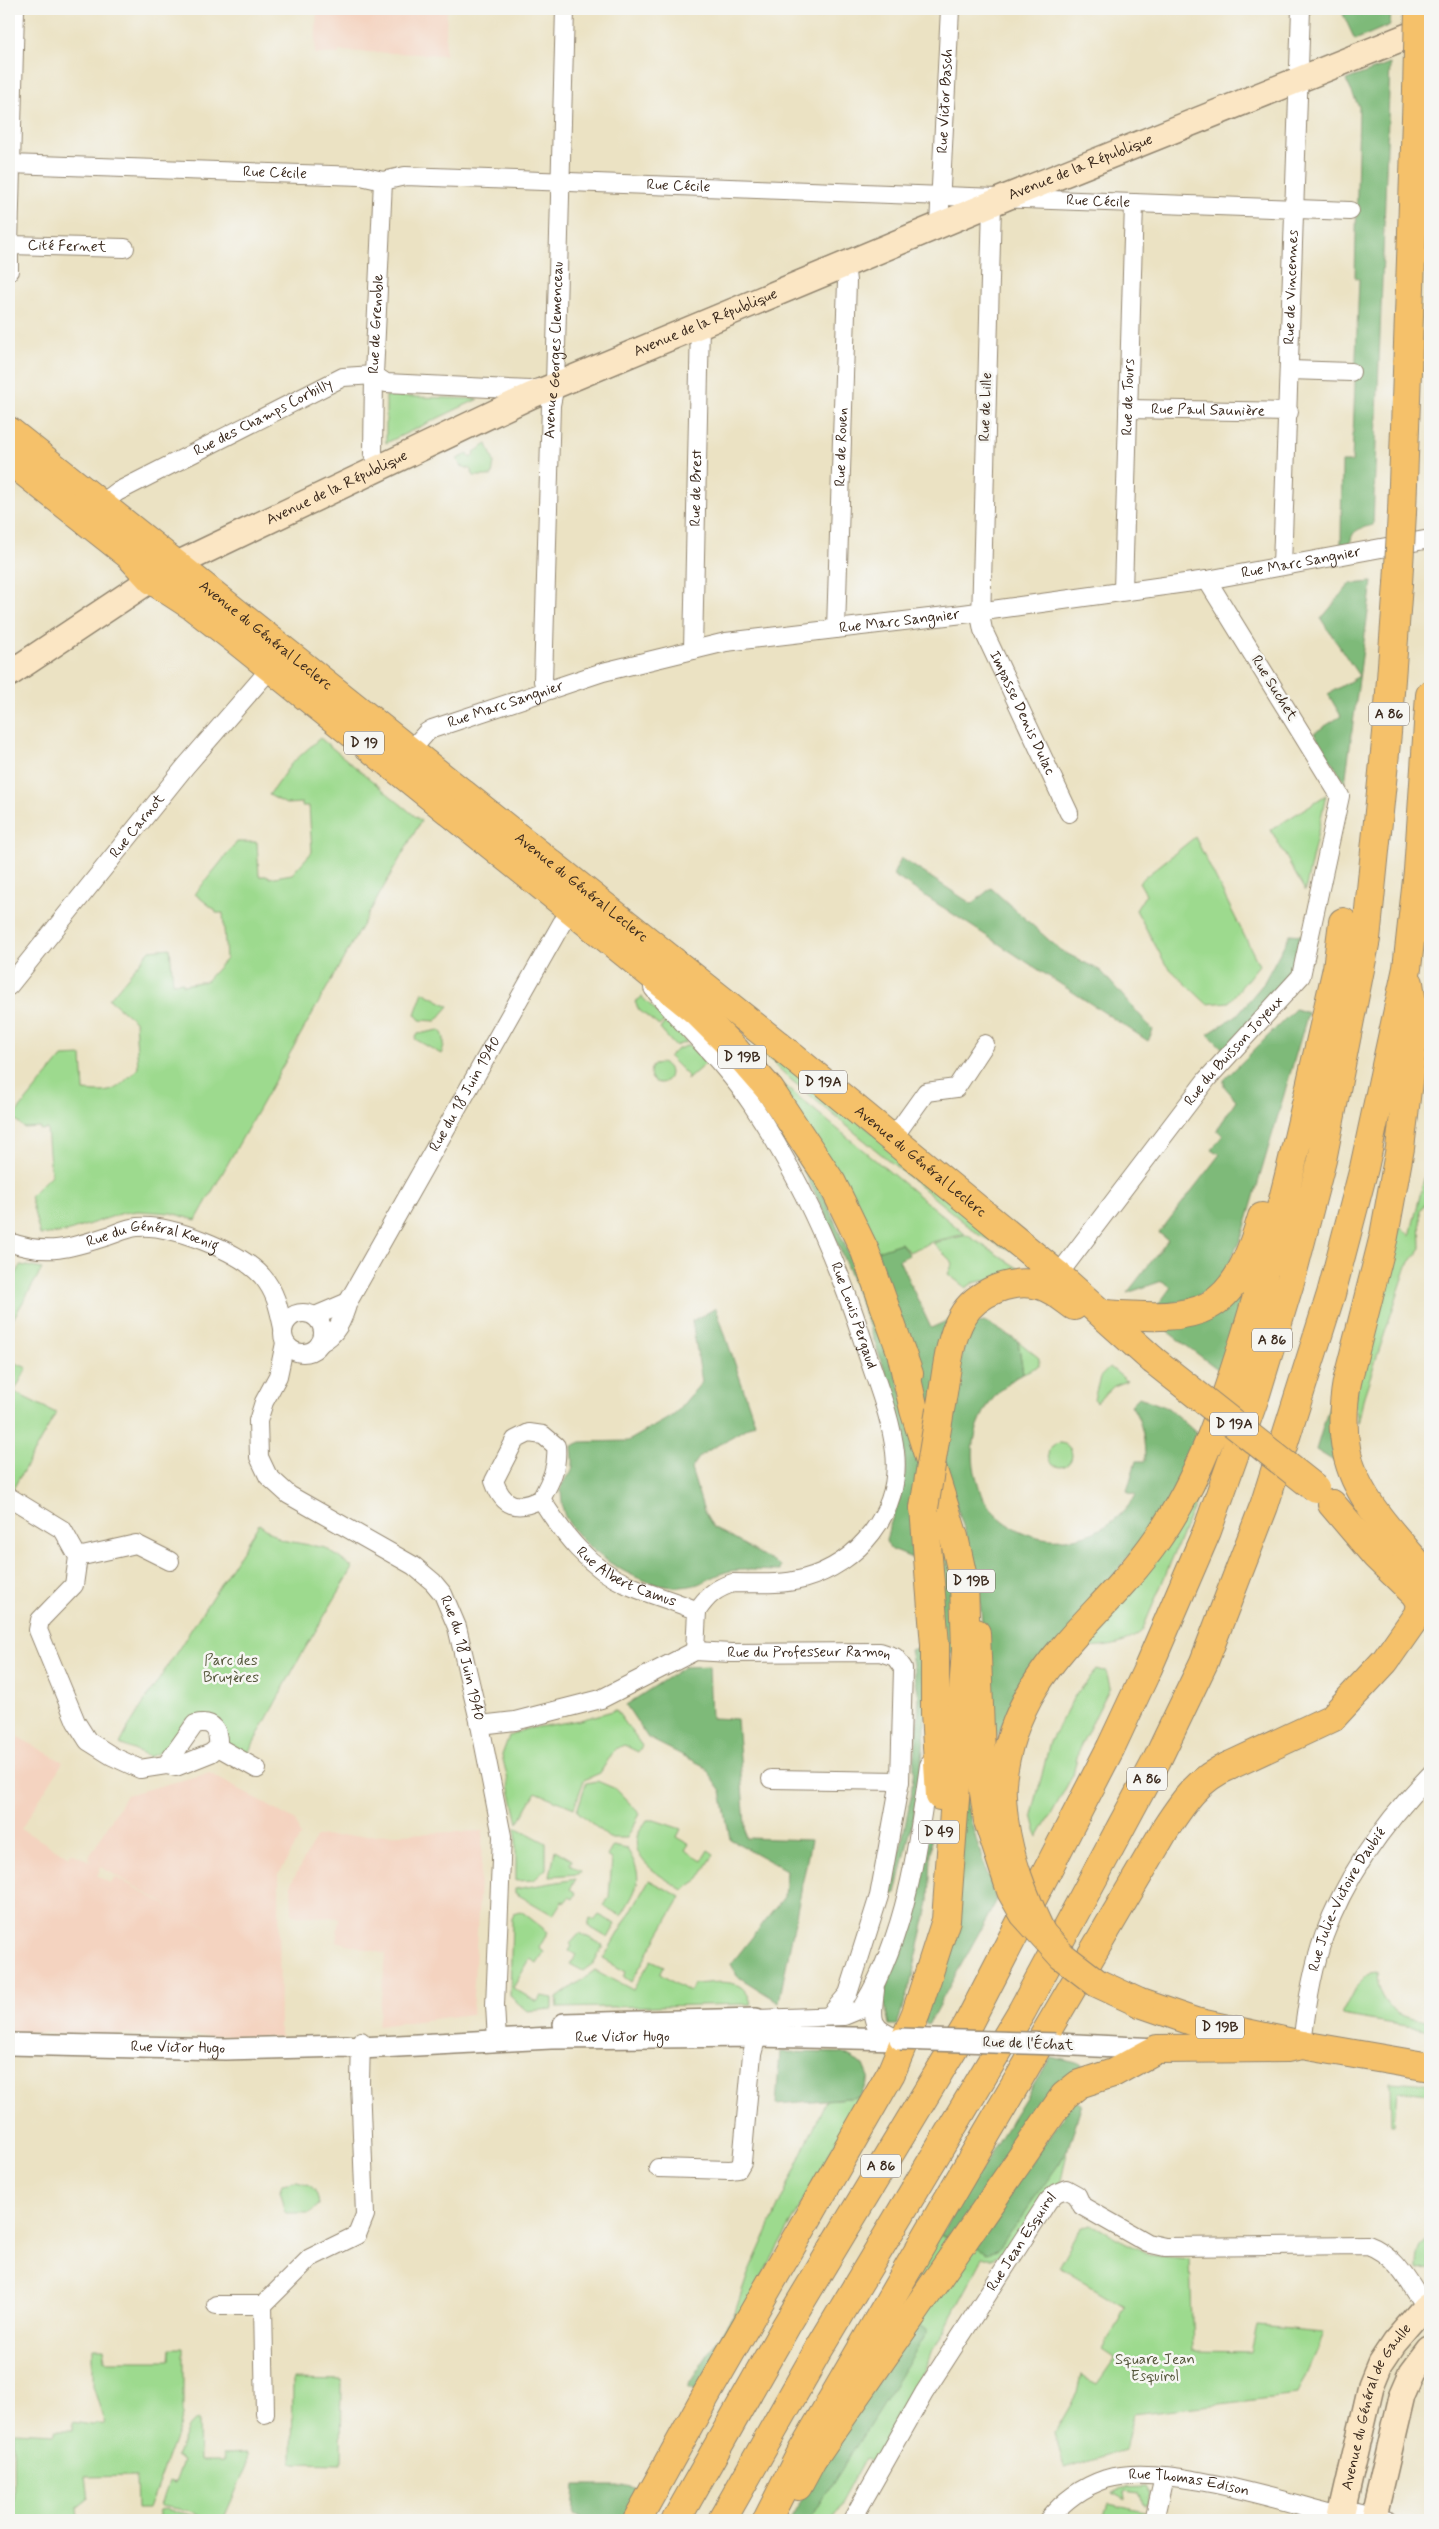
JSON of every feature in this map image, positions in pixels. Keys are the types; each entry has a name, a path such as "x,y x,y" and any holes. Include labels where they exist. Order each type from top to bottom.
{"main road":[{"name":"A 86","path":"676,2520 781,2334 968,2024 1111,1747 1148,1668 1207,1532 1264,1367 1291,1278 1322,1160 1366,939 1376,844 1398,584 1402,512 1419,9"},
{"name":"Avenue de la République","path":"9,674 134,589 178,564 378,467 555,385 940,225 1430,27"},
{"name":"Avenue du Général Leclerc","path":"9,431 296,659 403,759 579,901 890,1137 1105,1314 1150,1357"},
{"name":"Avenue du Général Leclerc","path":"9,460 129,555 152,580 192,606 270,669 403,759"},
{"path":"270,669 280,661 296,659"},
{"name":"A 86","path":"722,2520 815,2357 1022,2011 1157,1760 1204,1662 1264,1506 1331,1294 1364,1168 1407,968 1418,871 1430,695"},
{"path":"1105,1314 1182,1315 1215,1303 1236,1282 1246,1264 1258,1231 1300,1081 1329,965 1343,922 1376,844"},
{"name":"Avenue du Général Leclerc","path":"579,901 626,954 697,1012 735,1050 770,1090 795,1125 832,1183 865,1251 901,1352"},
{"path":"996,1820 1010,1742 1022,1706 1060,1650 1120,1586 1158,1539 1189,1489 1208,1448 1264,1276 1338,968 1343,922"},
{"path":"1407,968 1415,1023 1400,1148 1384,1236 1347,1382 1344,1401 1343,1436 1350,1471 1362,1495 1430,1578"},
{"path":"936,1712 934,1645 924,1508 952,1347 962,1318 972,1305 995,1289 1011,1284 1032,1284 1044,1287 1058,1294 1135,1353 1150,1357"},
{"path":"637,2520 705,2397 891,2073 916,2013 934,1952 946,1920 951,1865 954,1784 966,1650 964,1582 954,1537 914,1410 901,1352"},
{"name":"D 19B","path":"901,1352 948,1491 967,1559 975,1612 982,1778 1020,1888 1041,1932 1062,1956 1097,1983 1140,2003 1195,2022 1302,2045 1430,2067"},
{"name":"D 19A","path":"1150,1357 1430,1578"},
{"path":"767,2520 802,2453 946,2201 1166,1828 1197,1785 1215,1771 1332,1718 1385,1661 1418,1614 1420,1603 1415,1594 1376,1556 1324,1496"},
{"name":"D 49","path":"934,1952 939,1865 940,1793 936,1712"},
{"path":"779,2520 812,2460 1064,2096 1079,2084 1113,2073 1157,2049 1287,2048 1302,2045"},
{"name":"Avenue du Général de Gaulle","path":"1342,2519 1371,2386 1380,2364 1394,2343 1428,2306"},
{"name":"Avenue du Général de Gaulle","path":"1378,2519 1402,2396 1412,2373 1430,2349"}],"street":[{"path":"9,271 10,165 16,9"},
{"name":"Avenue Georges Clemenceau","path":"547,690 543,681 551,405 555,385 565,9"},
{"name":"Rue Victor Basch","path":"940,225 940,202 943,194 950,9"},
{"name":"Rue de Vincennes","path":"1282,566 1289,412 1301,9"},
{"name":"Rue Cécile","path":"10,165 361,176 383,181 405,176 943,194 999,201 1350,210"},
{"name":"Rue de Grenoble","path":"378,467 373,453 374,375 383,181"},
{"name":"Rue de Lille","path":"981,611 999,201"},
{"name":"Rue de Tours","path":"1123,591 1134,203"},
{"name":"Cité Fernet","path":"9,245 125,248"},
{"name":"Rue de Rouen","path":"836,629 847,281 845,264"},
{"name":"Rue de Brest","path":"693,650 700,324"},
{"path":"1290,370 1351,372"},
{"name":"Rue des Champs Corbilly","path":"101,504 117,492 343,377 374,375 386,383 530,390 555,385"},
{"name":"Rue Paul Saunière","path":"1128,409 1289,412"},
{"name":"Rue Marc Sangnier","path":"403,759 426,732 432,729 623,666 726,642 981,611 1207,580 1430,539"},
{"name":"Rue Suchet","path":"1207,580 1340,796"},
{"name":"Impasse Denis Dulac","path":"981,611 983,630 1069,813"},
{"name":"Rue Carnot","path":"9,986 185,766 270,669"},
{"name":"Rue du Buisson Joyeux","path":"1058,1275 1207,1080 1302,976 1340,796"},
{"name":"Rue du 18 Juin 1940","path":"320,1343 331,1338 344,1317 348,1302 562,923 579,901"},
{"name":"Rue Louis Pergaud","path":"626,954 670,1009 685,1022 749,1100 790,1167 820,1230 850,1303 881,1398 895,1453 894,1478 887,1508 873,1532 848,1558 833,1568 802,1580 725,1585 716,1590 697,1611"},
{"path":"890,1137 901,1127 926,1092 956,1088 986,1044"},
{"name":"Rue du Général Kœnig","path":"9,1242 27,1249 56,1251 132,1228 159,1228 197,1240 231,1255 262,1276 277,1300 284,1336"},
{"name":"Rue du Général Kœnig","path":"277,1300 306,1315"},
{"path":"306,1315 323,1332 320,1343 310,1352 293,1351 284,1336 288,1319 348,1302"},
{"name":"Rue du 18 Juin 1940","path":"278,1376 284,1336"},
{"name":"Rue du 18 Juin 1940","path":"303,1353 278,1376 264,1402 258,1421 259,1456 268,1476 289,1495 414,1566 433,1582 443,1594 455,1620 480,1725 502,1836 495,2005 497,2033"},
{"path":"9,1497 63,1530 78,1557 74,1585 40,1620 38,1630 76,1722 88,1741 112,1756 140,1769 166,1765 176,1767 206,1756 218,1747 219,1734 215,1727 206,1722 196,1724 166,1765"},
{"name":"Rue Albert Camus","path":"541,1499 569,1539 587,1558 606,1572 626,1584 697,1611 695,1651"},
{"path":"78,1557 136,1544 170,1561"},
{"path":"480,1725 515,1721 601,1699 695,1651"},
{"name":"Rue du Professeur Ramon","path":"695,1651 731,1653 880,1652 895,1656 903,1668 900,1781 879,1896 848,1994 829,2016"},
{"path":"658,2168 730,2170 738,2168 742,2162 752,2054 757,2028 829,2016 844,2016 861,2009 875,1987 900,1919 912,1873 936,1712"},
{"path":"218,1747 257,1769"},
{"name":"Rue Julie-Victoire Daubié","path":"1302,2045 1307,2006 1323,1937 1346,1885 1386,1825 1430,1775"},
{"path":"771,1779 900,1781"},
{"path":"875,1987 872,2016 874,2024 886,2034 900,2039"},
{"name":"Rue Victor Hugo","path":"9,2044 225,2049 356,2045 497,2033 757,2028 900,2039"},
{"name":"Rue de l'Échat","path":"900,2039 1157,2049"},
{"path":"216,2305 263,2305 310,2258 357,2235 364,2215 360,2082 356,2045"},
{"name":"Rue Jean Esquirol","path":"852,2520 924,2393 1048,2201 1066,2189 1077,2195 1082,2206 1147,2243 1165,2247 1368,2245 1380,2249 1393,2259 1428,2306"},
{"path":"263,2305 265,2414"},
{"name":"Rue Thomas Edison","path":"1048,2520 1068,2499 1092,2484 1128,2476 1188,2478 1342,2519 1352,2512 1378,2519"},
{"path":"1154,2520 1164,2477"}],"shaded area":[{"path":"317,9 447,9 445,55 339,51 339,54 315,54"},
{"path":"9,1732 63,1762 21,1829 69,1857 71,1853 92,1862 88,1859 126,1795 209,1773 296,1821 300,1837 279,1874 280,2037 9,2032","holes":["101,1867 187,1916 115,1877 110,1883 97,1876"]},
{"path":"483,1831 472,2014 378,2026 386,1954 336,1941 339,1918 292,1915 291,1883 316,1837"}],"green space":[{"path":"1346,9 1391,9 1390,25 1355,40 1343,14"},
{"path":"1390,64 1373,525 1357,530 1352,536 1351,544 1341,546 1342,462 1352,462 1359,279 1355,278 1359,107 1346,80"},
{"path":"386,396 478,399 386,443"},
{"path":"487,444 494,462 492,476 474,476 470,469 461,466 457,459 468,454 470,458 475,455 474,452"},
{"path":"1372,582 1345,783 1314,733 1341,716 1328,694 1359,676 1321,619 1350,584"},
{"path":"320,738 421,821 196,1220 171,1213 138,1211 123,1213 66,1232 40,1235 30,1196 51,1175 47,1129 40,1130 40,1127 24,1128 13,1117 62,1057 82,1056 84,1091 102,1092 114,1089 138,1068 135,1021 109,999 150,950 170,948 173,983 183,982 183,985 206,981 226,959 223,913 216,913 215,910 195,894 237,842 257,842 259,876 269,876 269,878 292,874 312,852 309,806 302,806 302,803 286,804 269,795 291,764"},
{"path":"1326,795 1305,891 1271,830"},
{"path":"1195,837 1259,965 1229,1002 1207,1004 1166,965 1136,910 1146,894 1139,882"},
{"path":"901,858 972,904 991,888 1060,950 1101,971 1153,1030 1148,1041 893,875"},
{"path":"1290,934 1302,935 1288,978 1224,1050 1208,1034 1237,1015 1263,984"},
{"path":"423,992 449,1006 436,1021 420,1020 415,1014"},
{"path":"642,997 665,1020 659,1026 639,1010 635,1002"},
{"path":"1295,1009 1308,1013 1243,1234 1221,1276 1204,1292 1177,1302 1158,1305 1171,1287 1162,1281 1127,1293 1168,1240 1159,1233 1220,1154 1212,1149 1223,1135 1217,1130 1236,1100 1224,1086 1224,1080"},
{"path":"666,1021 687,1042 675,1046 660,1029"},
{"path":"742,1025 1044,1274 1040,1279 1039,1271 1018,1254 979,1235 790,1079 765,1055"},
{"path":"439,1030 443,1034 444,1041 441,1054 415,1039 418,1034"},
{"path":"689,1045 706,1063 687,1080 688,1076 669,1057 676,1050"},
{"path":"660,1063 667,1066 670,1073 667,1080 660,1083 653,1080 650,1073 653,1066"},
{"path":"778,1080 965,1234 932,1242 909,1252 901,1243 877,1251"},
{"path":"750,1081 821,1189 886,1341 921,1454 914,1503 912,1558 890,1549 886,1541 904,1481 905,1455 900,1421 885,1372 866,1317 829,1223 790,1146"},
{"path":"1430,1133 1430,1197 1420,1210 1421,1248 1407,1266 1364,1396 1358,1424 1354,1399 1400,1226 1410,1236 1424,1179"},
{"path":"967,1235 1024,1272 973,1283 966,1288 948,1274 953,1263 933,1243"},
{"path":"901,1243 909,1255 899,1260 931,1328 951,1319 930,1413 877,1251"},
{"path":"21,1265 42,1269 9,1326 9,1288"},
{"path":"1255,1265 1223,1373 1160,1326"},
{"path":"716,1308 755,1423 701,1455 691,1469 704,1511 713,1527 781,1566 780,1571 731,1571 694,1585 680,1587 665,1586 648,1582 615,1566 586,1543 574,1531 565,1515 561,1489 572,1469 572,1446 581,1442 628,1441 674,1415 702,1382 692,1321"},
{"path":"986,1322 1018,1341 1023,1373 1010,1382 988,1405 976,1433 973,1448 974,1464 983,1498 999,1517 1017,1530 1038,1537 1060,1539 1082,1536 1103,1528 1121,1514 1136,1495 1127,1491 1136,1461 1145,1461 1142,1432 1131,1405 1139,1397 1168,1408 1201,1437 1177,1492 1005,1719 989,1753 984,1641 979,1592 968,1541 939,1451 969,1327 977,1323"},
{"path":"1018,1341 1039,1358 1039,1366 1023,1373"},
{"path":"9,1360 27,1368 14,1392 56,1413 13,1489 9,1487"},
{"path":"1110,1367 1127,1381 1114,1386 1097,1402 1094,1399 1100,1377"},
{"path":"1334,1390 1342,1466 1316,1450"},
{"path":"1060,1443 1068,1447 1072,1455 1068,1463 1060,1467 1052,1463 1048,1455 1052,1447"},
{"path":"1205,1480 1142,1631 1121,1643 1081,1648"},
{"name":"Parc des Bruyères","path":"259,1524 281,1540 326,1548 353,1568 300,1657 244,1761 219,1734 186,1719 167,1749 149,1757 120,1744 131,1723"},
{"path":"951,1553 955,1653 943,1654 935,1554"},
{"path":"925,1646 925,1731 918,1797 896,1894 891,1894 911,1797 918,1724 919,1697 910,1650"},
{"path":"709,1666 711,1718 737,1719 746,1838 811,1840 779,2002 737,1976 731,1964 784,1897 786,1870 730,1839 721,1791 704,1766 648,1738 626,1705 684,1667"},
{"path":"1097,1670 1106,1671 1110,1687 1079,1749 1073,1775 1038,1838 1032,1815 1050,1742 1074,1697"},
{"path":"616,1710 642,1746 638,1752 624,1745 615,1749 600,1773 584,1780 574,1808 536,1792 518,1823 502,1755 509,1736 526,1729 580,1720"},
{"path":"597,1781 616,1789 640,1814 627,1838 609,1838 577,1811 586,1783"},
{"path":"962,1782 977,1842 997,1900 928,2025 924,2023"},
{"path":"647,1820 654,1820 681,1829 677,1837 689,1844 685,1850 702,1860 708,1850 714,1854 699,1879 683,1890 652,1869 639,1855 637,1837"},
{"path":"926,1824 932,1828 929,1902 909,1990 897,2025 889,2025 883,1995 905,1937"},
{"path":"516,1827 546,1843 546,1869 534,1880 516,1881"},
{"path":"613,1846 627,1849 633,1859 638,1876 635,1890 621,1916 604,1906 609,1897 612,1859 607,1856"},
{"path":"555,1850 572,1860 570,1864 581,1871 579,1874 550,1876"},
{"path":"576,1879 570,1889 576,1893 573,1899 569,1897 565,1902 562,1901 553,1915 515,1893 515,1889"},
{"path":"649,1880 681,1897 631,1982 624,1977 626,1972 603,1959"},
{"path":"521,1911 548,1932 539,1948 544,1952 537,1963 530,1959 513,1988 537,2002 541,1996 553,1998 553,2009 527,2011 510,1996 512,1919 514,1913"},
{"path":"599,1915 616,1924 608,1938 588,1926 590,1918 595,1920"},
{"path":"580,1933 603,1945 595,1962 583,1971 570,1964 576,1955 569,1951 572,1946 570,1944"},
{"path":"651,1960 664,1966 660,1974 689,1992 694,1984 729,1983 743,1989 748,1995 751,2004 558,2008 557,1998 595,1970 633,1990"},
{"path":"1377,1972 1381,1993 1392,2009 1409,2018 1419,2020 1430,2019 1430,2030 1341,2015 1355,1988 1370,1973"},
{"path":"780,2052 842,2053 864,2065 869,2077 860,2097 776,2104"},
{"path":"1051,2057 1081,2064 1086,2074 957,2242 940,2235"},
{"path":"1390,2081 1430,2084 1430,2094 1397,2091 1394,2125 1391,2125"},
{"path":"860,2097 741,2315 735,2312 748,2274 826,2100"},
{"path":"1074,2100 1082,2104 1068,2148 1059,2164 997,2250 988,2253 973,2245"},
{"path":"1068,2148 1061,2181 1005,2252 992,2258 983,2258 873,2463 865,2458 832,2520 810,2520 837,2475 915,2325 973,2245 1059,2164"},
{"path":"297,2181 313,2188 317,2195 319,2205 310,2213 286,2213 280,2191 282,2184"},
{"name":"Square Jean Esquirol","path":"1091,2224 1148,2255 1190,2259 1193,2351 1251,2352 1257,2326 1324,2332 1297,2395 1133,2414 1125,2450 1064,2469 1055,2432 1077,2394 1081,2376 1097,2384 1115,2358 1103,2350 1125,2307 1059,2267 1081,2228"},
{"path":"940,2235 957,2242 887,2326"},
{"path":"1430,2239 1430,2269 1417,2270 1418,2256 1421,2248"},
{"path":"735,2312 741,2315 697,2392 687,2387"},
{"path":"915,2325 927,2329 927,2333 810,2520 790,2520 812,2482"},
{"path":"93,2348 104,2348 105,2361 170,2361 171,2348 183,2348 183,2416 149,2509 137,2509 136,2476 85,2477 88,2499 78,2507 79,2520 14,2520 13,2432 55,2434 55,2430 73,2430 73,2422 92,2425 105,2424 93,2386"},
{"path":"293,2379 342,2380 341,2464 292,2463"},
{"path":"199,2419 200,2461 223,2461 223,2454 247,2453 247,2466 223,2520 157,2520 160,2510 165,2509 204,2518 191,2511 161,2506 169,2481 175,2483 183,2461 176,2457 187,2427"},
{"path":"575,2485 623,2485 639,2489 623,2520 583,2520 573,2515"},
{"path":"1146,2487 1150,2494 1147,2505 1143,2505 1140,2494 1125,2492 1126,2500 1112,2493 1123,2488"},
{"path":"1108,2504 1145,2512 1143,2520 1103,2520"}]}
